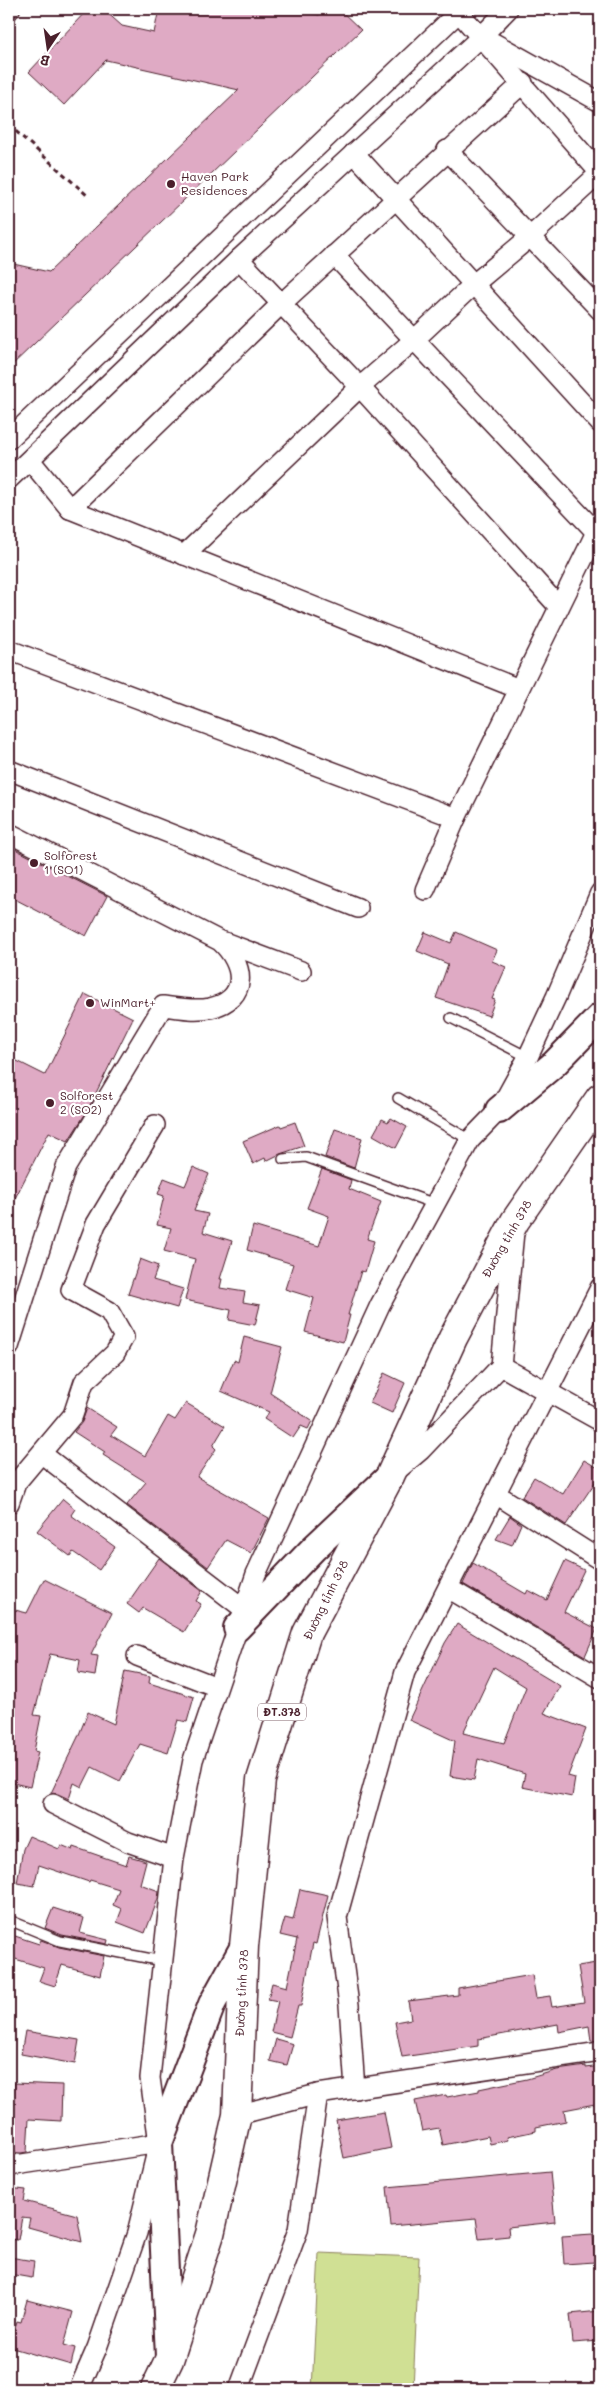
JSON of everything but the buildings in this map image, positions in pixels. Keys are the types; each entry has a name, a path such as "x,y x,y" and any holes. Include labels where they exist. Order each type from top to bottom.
{"main road":[{"path":"500,1110 554,1064 600,1017"},
{"name":"Đường tỉnh 378","path":"155,2389 169,2360 210,2234 237,2115 244,1946 261,1780 307,1633 390,1476 453,1338 515,1221 600,1098"},
{"path":"241,1619 390,1476"},
{"path":"169,2360 158,2143 212,2004 244,1946"}],"street":[{"path":"9,479 239,259 482,36 508,9"},
{"path":"9,439 459,10 600,173 360,387 184,555"},
{"path":"482,36 600,102"},
{"path":"70,510 281,304 523,83"},
{"path":"448,150 600,310"},
{"path":"354,153 600,423"},
{"path":"334,255 414,340 598,528 456,818 426,890"},
{"path":"239,259 360,387 560,607"},
{"path":"30,460 70,510 520,689"},
{"path":"9,650 456,818"},
{"path":"9,770 358,908"},
{"path":"9,833 220,941 301,971"},
{"path":"79,2389 97,2348 137,2233 158,2143 150,2078 174,1858 193,1760 256,1574 380,1305 470,1140 500,1110 528,1057 600,893"},
{"path":"9,1348 66,1167 163,1006 187,1009 209,1008 224,1004 239,985 240,974 236,960 220,941"},
{"path":"9,1503 16,1483 73,1415 84,1382 115,1353 124,1337 109,1311 71,1290 96,1224 155,1125"},
{"path":"390,1476 421,1450 501,1366 515,1221"},
{"path":"355,2089 349,2005 337,1917 405,1672 600,1288"},
{"path":"501,1366 600,1421"},
{"path":"42,1454 241,1619"},
{"path":"496,1494 600,1560"},
{"path":"448,1588 600,1678"},
{"path":"137,1656 217,1687"},
{"path":"53,1804 128,1842 174,1858"},
{"path":"237,2115 318,2094 600,2052"},
{"path":"239,2389 298,2230 318,2094"},
{"path":"9,2166 158,2143"}],"lane":[{"path":"451,1018 528,1057"},
{"path":"398,1098 470,1140"},
{"path":"283,1159 306,1157 435,1204"},
{"path":"9,1920 60,1941 162,1961"}],"path":[{"path":"9,124 88,196"}],"green space":[{"path":"319,2253 419,2257 413,2389 312,2389"}],"place":[{"name":"Haven Park Residences","path":"171,184"},
{"name":"Solforest 1 (SO1)","path":"34,863"},
{"name":"WinMart+","path":"90,1003"},
{"name":"Solforest 2 (SO2)","path":"50,1103"}]}
